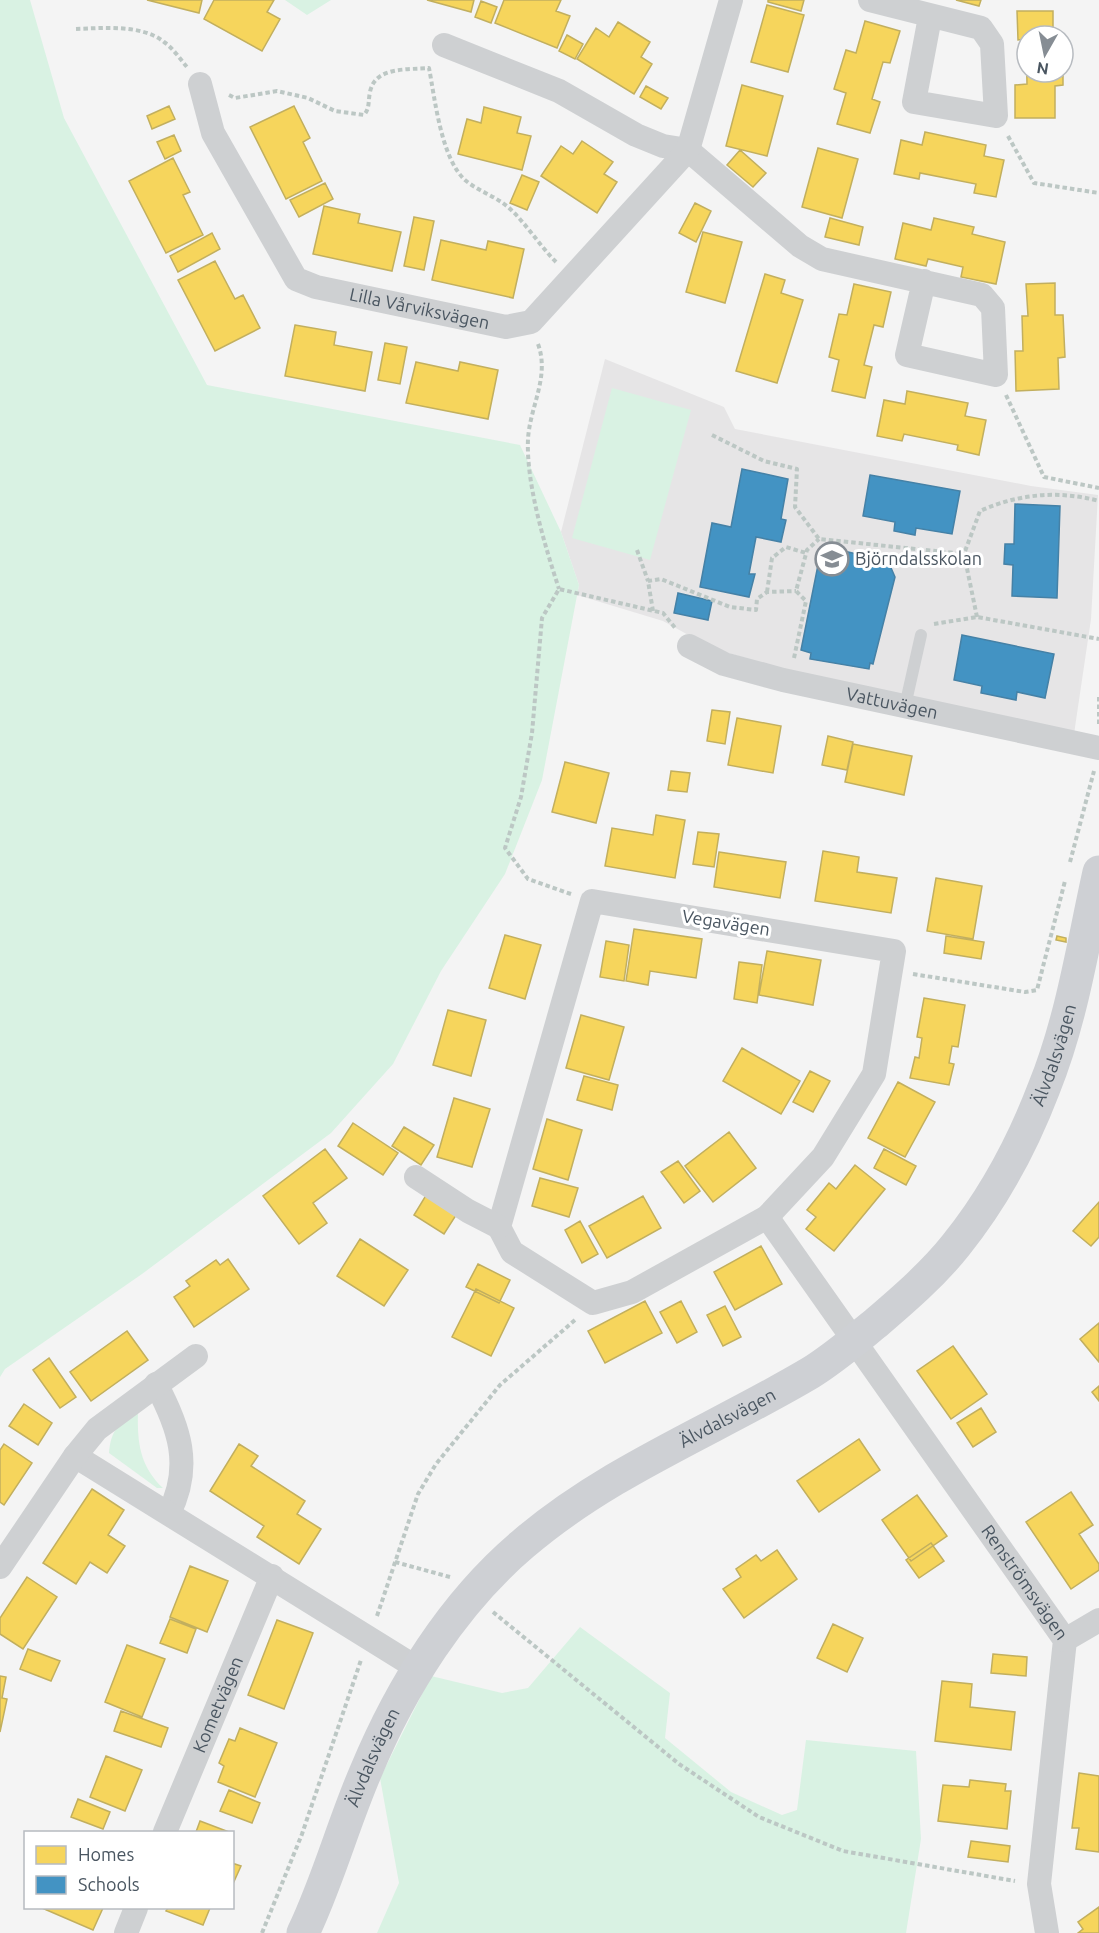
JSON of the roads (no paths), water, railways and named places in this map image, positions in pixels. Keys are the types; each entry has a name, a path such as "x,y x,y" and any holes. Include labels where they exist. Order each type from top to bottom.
{"street":[{"path":"688,150 731,0"},
{"path":"870,0 930,17 981,28 992,44 996,116 914,102 930,17"},
{"path":"444,45 559,91 636,135 663,146 688,150 800,246 822,259 924,281 982,295 993,308 996,375 907,356 924,281"},
{"name":"Lilla Vårviksvägen","path":"200,84 213,133 297,279 316,287 506,327 531,321 688,150"},
{"name":"Vattuvägen","path":"689,646 724,664 1098,754"},
{"name":"Älvdalsvägen","path":"303,1933 367,1769 417,1668 472,1595 523,1544 602,1487 811,1372 854,1341 905,1297 956,1245 988,1199 1017,1148 1045,1086 1068,1012 1099,872"},
{"name":"Vegavägen","path":"592,901 894,951 874,1074 823,1157 767,1217 632,1292 593,1303 512,1252 499,1227 592,901"},
{"path":"416,1177 468,1211 499,1227"},
{"path":"767,1217 854,1341"},
{"name":"Renströmsvägen","path":"854,1341 1065,1640 1039,1884 1047,1933"},
{"path":"0,1567 75,1456 97,1429 196,1356"},
{"path":"156,1384 173,1417 182,1460 179,1494 170,1513"},
{"path":"75,1456 417,1668"},
{"name":"Kometvägen","path":"166,1831 272,1576"},
{"path":"1065,1640 1099,1620"},
{"path":"126,1933 136,1909"}],"lane":[{"path":"905,706 921,634"}],"place":[{"name":"Björndalsskolan","path":"832,559"}]}
